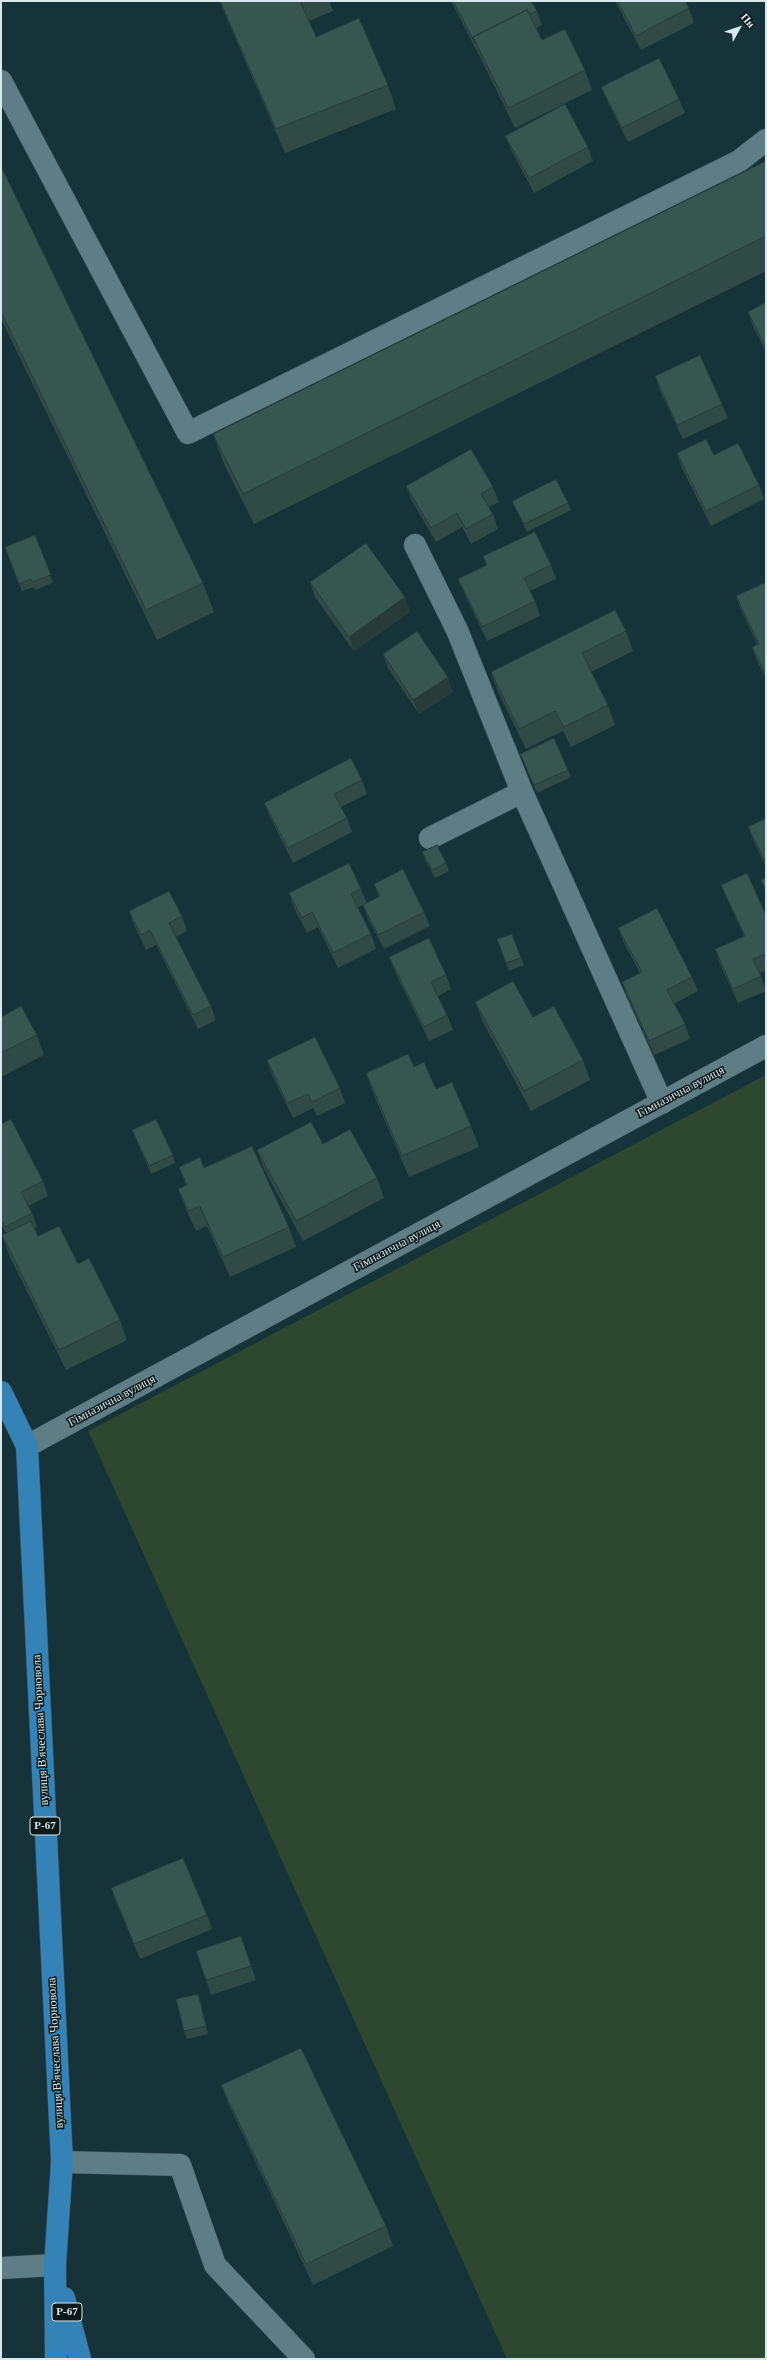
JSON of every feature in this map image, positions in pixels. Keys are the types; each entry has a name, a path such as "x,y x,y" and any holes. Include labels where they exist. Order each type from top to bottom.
{"main road":[{"name":"вулиця В'ячеслава Чорновола","path":"1,1392 27,1446 62,2162 55,2265"},
{"name":"Р-67","path":"55,2265 56,2359"},
{"name":"Р-67","path":"55,2265 80,2359"}],"street":[{"path":"1,81 188,433 739,161 766,140"},
{"path":"415,545 457,630 522,792 662,1103"},
{"path":"430,838 522,792"},
{"name":"Гімназична вулиця","path":"27,1446 766,1046"},
{"path":"62,2162 180,2165 215,2265 304,2359"},
{"path":"1,2268 55,2265"}],"green space":[{"path":"766,1075 766,2359 507,2359 88,1431"}],"building":[{"path":"220,1 300,1 316,37 359,18 388,85 276,129"},
{"path":"453,1 531,1 537,11 530,14 527,10 473,37 475,43"},
{"path":"617,1 685,1 689,8 636,36"},
{"path":"527,10 542,40 565,29 585,70 508,108 473,37"},
{"path":"659,58 679,99 622,128 601,87"},
{"path":"565,104 588,147 529,178 505,136"},
{"path":"766,161 766,236 243,494 213,434"},
{"path":"1,166 203,583 146,610 1,312"},
{"path":"766,302 766,348 748,312"},
{"path":"700,355 722,404 677,425 655,376"},
{"path":"706,439 714,455 738,443 759,485 706,511 677,453"},
{"path":"471,449 493,487 481,494 493,514 466,529 457,513 431,528 406,486"},
{"path":"556,479 568,503 524,524 512,501"},
{"path":"535,532 551,565 524,578 535,601 482,627 458,579 487,565 483,556"},
{"path":"35,535 51,575 32,582 31,579 19,584 5,547"},
{"path":"366,543 405,597 349,637 310,582"},
{"path":"766,582 766,675 752,647 759,644 736,596"},
{"path":"615,610 626,631 582,653 608,705 564,727 555,711 519,729 491,672"},
{"path":"417,631 448,677 413,700 383,654"},
{"path":"554,738 568,770 534,785 520,754"},
{"path":"351,758 362,780 334,794 347,818 288,848 264,803"},
{"path":"766,818 766,863 748,827"},
{"path":"437,845 446,863 432,870 422,852"},
{"path":"349,863 361,889 351,894 371,934 333,953 312,912 302,918 289,893"},
{"path":"403,869 424,912 378,935 363,905 380,896 374,884"},
{"path":"747,873 766,915 766,954 753,959 761,976 733,989 715,949 745,936 721,885"},
{"path":"766,877 766,890 761,880"},
{"path":"169,891 182,916 169,923 211,1006 193,1015 150,930 141,935 129,911"},
{"path":"657,908 692,977 667,990 685,1024 649,1041 622,982 642,972 618,928"},
{"path":"512,934 521,958 506,963 497,939"},
{"path":"429,938 446,975 431,982 447,1015 424,1027 389,957"},
{"path":"513,981 533,1017 554,1006 583,1060 524,1091 475,1002"},
{"path":"21,1006 37,1035 1,1053 1,1017"},
{"path":"315,1037 340,1088 312,1102 308,1094 287,1103 267,1060"},
{"path":"408,1054 414,1067 424,1062 436,1089 452,1082 471,1126 402,1156 366,1073"},
{"path":"11,1119 43,1181 21,1192 32,1213 5,1227 1,1220 1,1124"},
{"path":"156,1119 173,1155 149,1166 132,1130"},
{"path":"311,1122 323,1144 350,1129 377,1178 296,1221 257,1150"},
{"path":"252,1146 289,1227 223,1257 200,1206 189,1211 178,1189 187,1185 179,1167 200,1157 204,1168"},
{"path":"31,1221 38,1236 59,1226 78,1264 89,1258 120,1320 59,1350 2,1235"},
{"path":"183,1858 207,1915 134,1944 111,1888"},
{"path":"241,1936 251,1966 206,1980 196,1951"},
{"path":"198,1994 206,2026 184,2031 176,1999"},
{"path":"301,2048 386,2226 306,2264 221,2085"}]}
